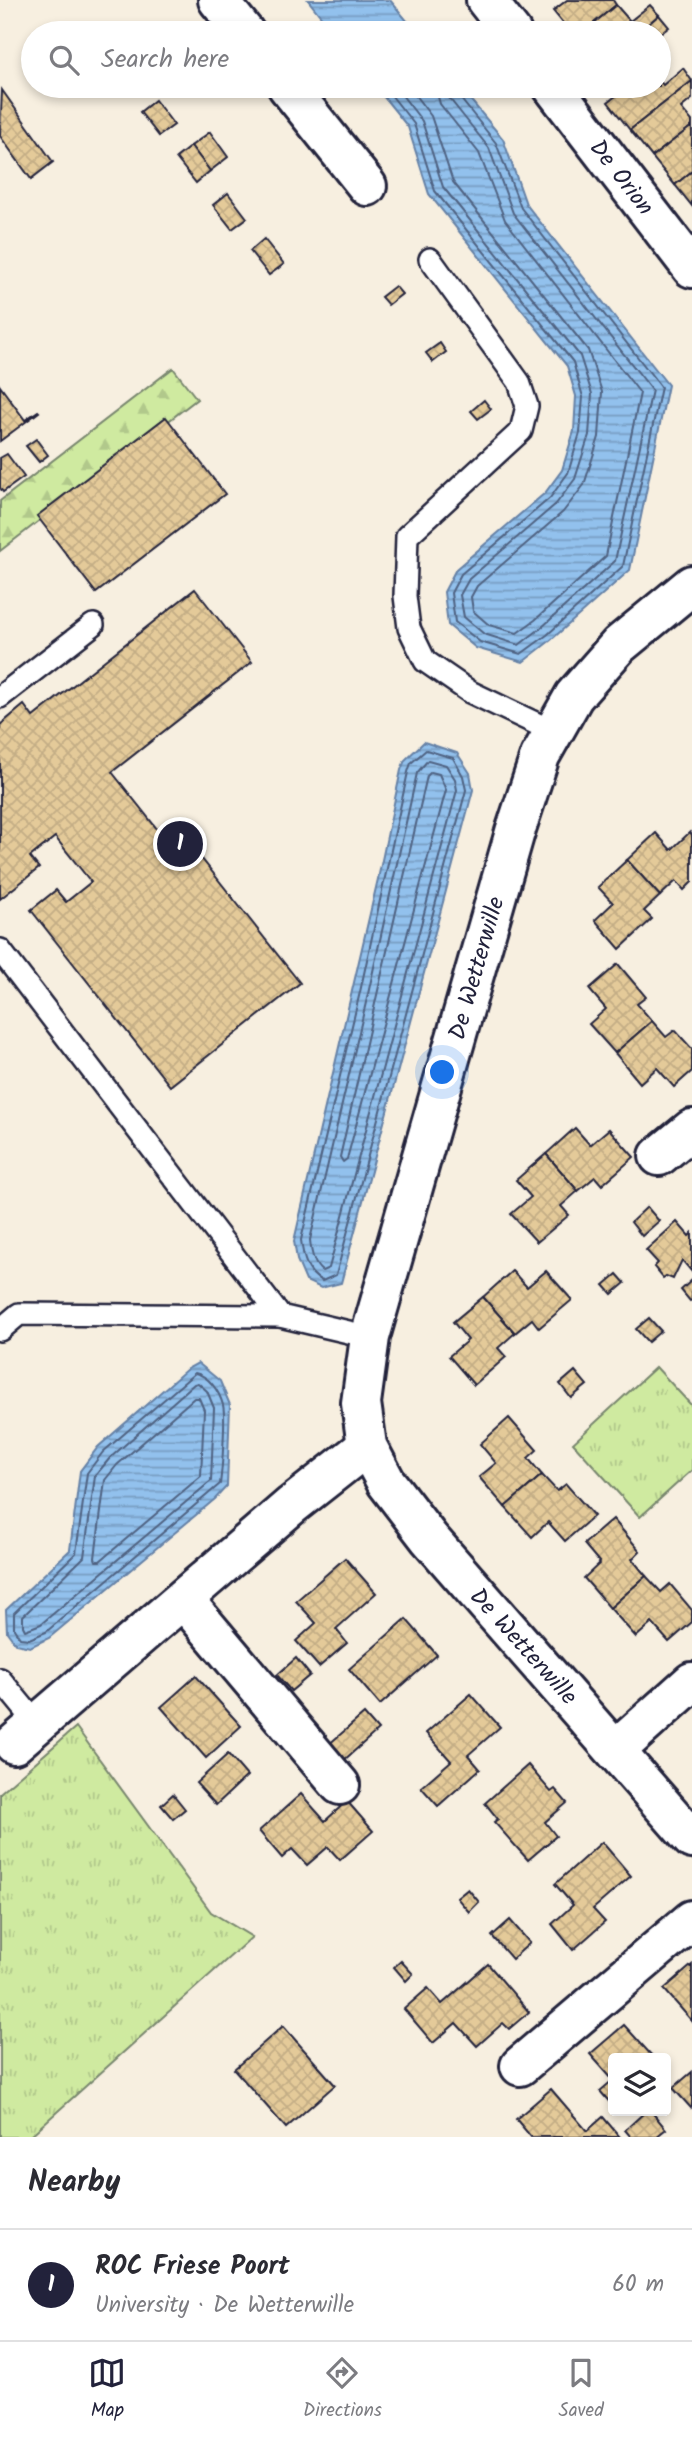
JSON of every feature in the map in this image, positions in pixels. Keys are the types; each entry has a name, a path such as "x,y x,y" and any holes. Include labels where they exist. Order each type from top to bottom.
{"street":[{"path":"218,0 235,21"},
{"path":"486,0 503,21"},
{"path":"297,98 367,186"},
{"name":"De Orion","path":"561,98 692,268"},
{"name":"De Wetterwille","path":"692,585 619,645 574,696 540,756 515,832 370,1337 361,1403 368,1446 386,1482 429,1538 692,1839"},
{"path":"659,1156 692,1129"},
{"path":"26,1734 292,1505 368,1446"},
{"path":"184,1600 340,1785"},
{"path":"616,1750 692,1682"},
{"path":"520,2066 692,1920"}],"lane":[{"path":"430,259 519,382 527,406 521,431 407,536 405,596 410,628 425,661 470,692 554,732"},
{"path":"0,697 93,625"},
{"path":"0,950 280,1316"},
{"path":"0,1330 19,1314 280,1316 370,1337"},
{"path":"0,1679 26,1734"}],"green space":[{"path":"173,368 197,399 0,551 0,501"},
{"path":"656,1367 692,1406 692,1470 640,1517 573,1443"},
{"path":"76,1727 211,1912 252,1937 29,2137 0,2137 0,1793"}],"water":[{"path":"308,0 390,0 407,21 325,21"},
{"path":"385,98 469,98 503,139 526,204 668,385 630,570 523,662 476,648 448,625 444,592 456,569 545,493 562,470 574,431 576,396 567,366 429,194 408,127"},
{"path":"424,742 457,753 470,773 473,790 341,1283 321,1288 306,1281 297,1260 294,1241 401,770 405,760"},
{"path":"198,1363 220,1381 230,1405 227,1486 49,1638 30,1647 16,1644 7,1632 6,1610 70,1550 80,1471 98,1447 187,1369"}],"building":[{"path":"567,0 613,0 616,5 597,21 561,21 553,11"},
{"path":"616,5 630,21 597,21"},
{"path":"650,5 659,15 652,21 630,21"},
{"path":"659,15 664,21 652,21"},
{"path":"683,68 692,81 671,98 671,78"},
{"path":"692,81 692,99 681,108 692,121 692,126 652,157 630,130"},
{"path":"2,90 53,162 31,179 0,136"},
{"path":"613,98 670,98 630,130 608,102"},
{"path":"155,100 174,125 159,136 140,112"},
{"path":"692,126 692,171 675,185 652,157"},
{"path":"210,132 228,157 210,171 191,146"},
{"path":"191,146 210,171 196,183 176,158"},
{"path":"692,171 692,206 675,185"},
{"path":"228,193 247,218 232,229 213,205"},
{"path":"264,239 284,264 269,275 250,251"},
{"path":"395,286 402,294 388,305 381,297"},
{"path":"440,343 446,352 433,362 426,353"},
{"path":"0,386 25,420 39,412 0,441"},
{"path":"484,400 491,409 478,419 471,411"},
{"path":"166,417 225,494 96,593 37,516"},
{"path":"36,439 48,455 39,462 26,446"},
{"path":"7,454 24,477 3,492 0,488 0,458"},
{"path":"195,589 252,662 112,772 158,830 171,820 300,983 170,1086 31,910 56,890 66,902 91,882 55,837 30,857 39,868 0,899 0,725 24,705 33,717"},
{"path":"690,832 692,882 684,890 676,881 660,896 627,860 656,833 671,850"},
{"path":"627,860 660,896 644,911 652,919 620,949 595,920 613,903 598,887"},
{"path":"618,964 646,997 637,1004 652,1021 615,1053 589,1024 606,1009 589,989"},
{"path":"652,1021 666,1037 675,1030 692,1049 692,1071 674,1087 657,1068 640,1083 615,1053"},
{"path":"575,1128 590,1145 609,1129 634,1157 602,1185 595,1177 578,1191 546,1154"},
{"path":"546,1154 578,1191 561,1206 569,1215 537,1242 511,1214 531,1197 516,1180"},
{"path":"647,1207 659,1221 642,1236 631,1222"},
{"path":"677,1222 689,1236 692,1233 692,1272 682,1260 673,1279 666,1276 663,1278 654,1267 658,1263 646,1250"},
{"path":"512,1271 527,1287 546,1271 572,1300 539,1328 532,1319 515,1333 483,1297"},
{"path":"617,1274 625,1283 612,1294 604,1285"},
{"path":"692,1280 692,1300 690,1301 681,1290"},
{"path":"483,1297 515,1333 498,1348 506,1357 474,1385 449,1356 468,1340 453,1322"},
{"path":"649,1318 661,1331 648,1342 636,1329"},
{"path":"575,1371 587,1385 571,1398 560,1384"},
{"path":"509,1418 537,1450 528,1458 542,1475 505,1507 479,1477 496,1463 480,1444"},
{"path":"542,1475 557,1491 566,1484 594,1516 565,1541 548,1522 532,1537 505,1507"},
{"path":"613,1519 640,1551 632,1559 646,1576 610,1608 584,1578 600,1563 584,1544"},
{"path":"345,1558 376,1593 336,1629 347,1643 319,1667 296,1641 316,1623 296,1601"},
{"path":"646,1576 661,1592 670,1584 692,1610 692,1622 669,1642 652,1623 636,1637 610,1608"},
{"path":"406,1619 437,1655 380,1705 349,1669"},
{"path":"296,1658 310,1675 291,1691 277,1675"},
{"path":"196,1676 241,1726 206,1758 161,1707"},
{"path":"471,1694 500,1727 468,1755 480,1769 438,1806 421,1787 451,1761 426,1733"},
{"path":"364,1714 378,1730 343,1761 328,1745"},
{"path":"228,1754 247,1776 216,1805 196,1783"},
{"path":"528,1765 551,1792 555,1789 567,1803 545,1822 556,1836 528,1860 494,1822 498,1819 485,1803"},
{"path":"173,1794 185,1809 173,1819 161,1805"},
{"path":"301,1794 325,1821 347,1801 373,1831 340,1860 328,1847 307,1865 292,1849 282,1858 259,1831"},
{"path":"602,1842 631,1876 593,1909 605,1922 573,1950 552,1924 573,1905 555,1884"},
{"path":"468,1889 479,1902 469,1912 457,1898"},
{"path":"510,1920 530,1943 512,1959 492,1936"},
{"path":"401,1961 413,1974 406,1981 394,1967"},
{"path":"488,1964 529,2012 509,2029 503,2023 477,2046 456,2023 433,2043 404,2009 428,1988 442,2004"},
{"path":"692,1965 692,2021 664,1989"},
{"path":"624,2025 649,2053 608,2053 608,2074 590,2054"},
{"path":"283,2026 335,2085 286,2128 234,2069"},
{"path":"692,2072 692,2107 691,2108 673,2088"},
{"path":"608,2084 608,2100 600,2091"},
{"path":"551,2089 587,2131 603,2117 620,2137 531,2137 516,2119"},
{"path":"640,2116 655,2116 666,2129 656,2137 631,2137 625,2130"}],"place":[{"name":"ROC Friese Poort","path":"180,844"}]}
